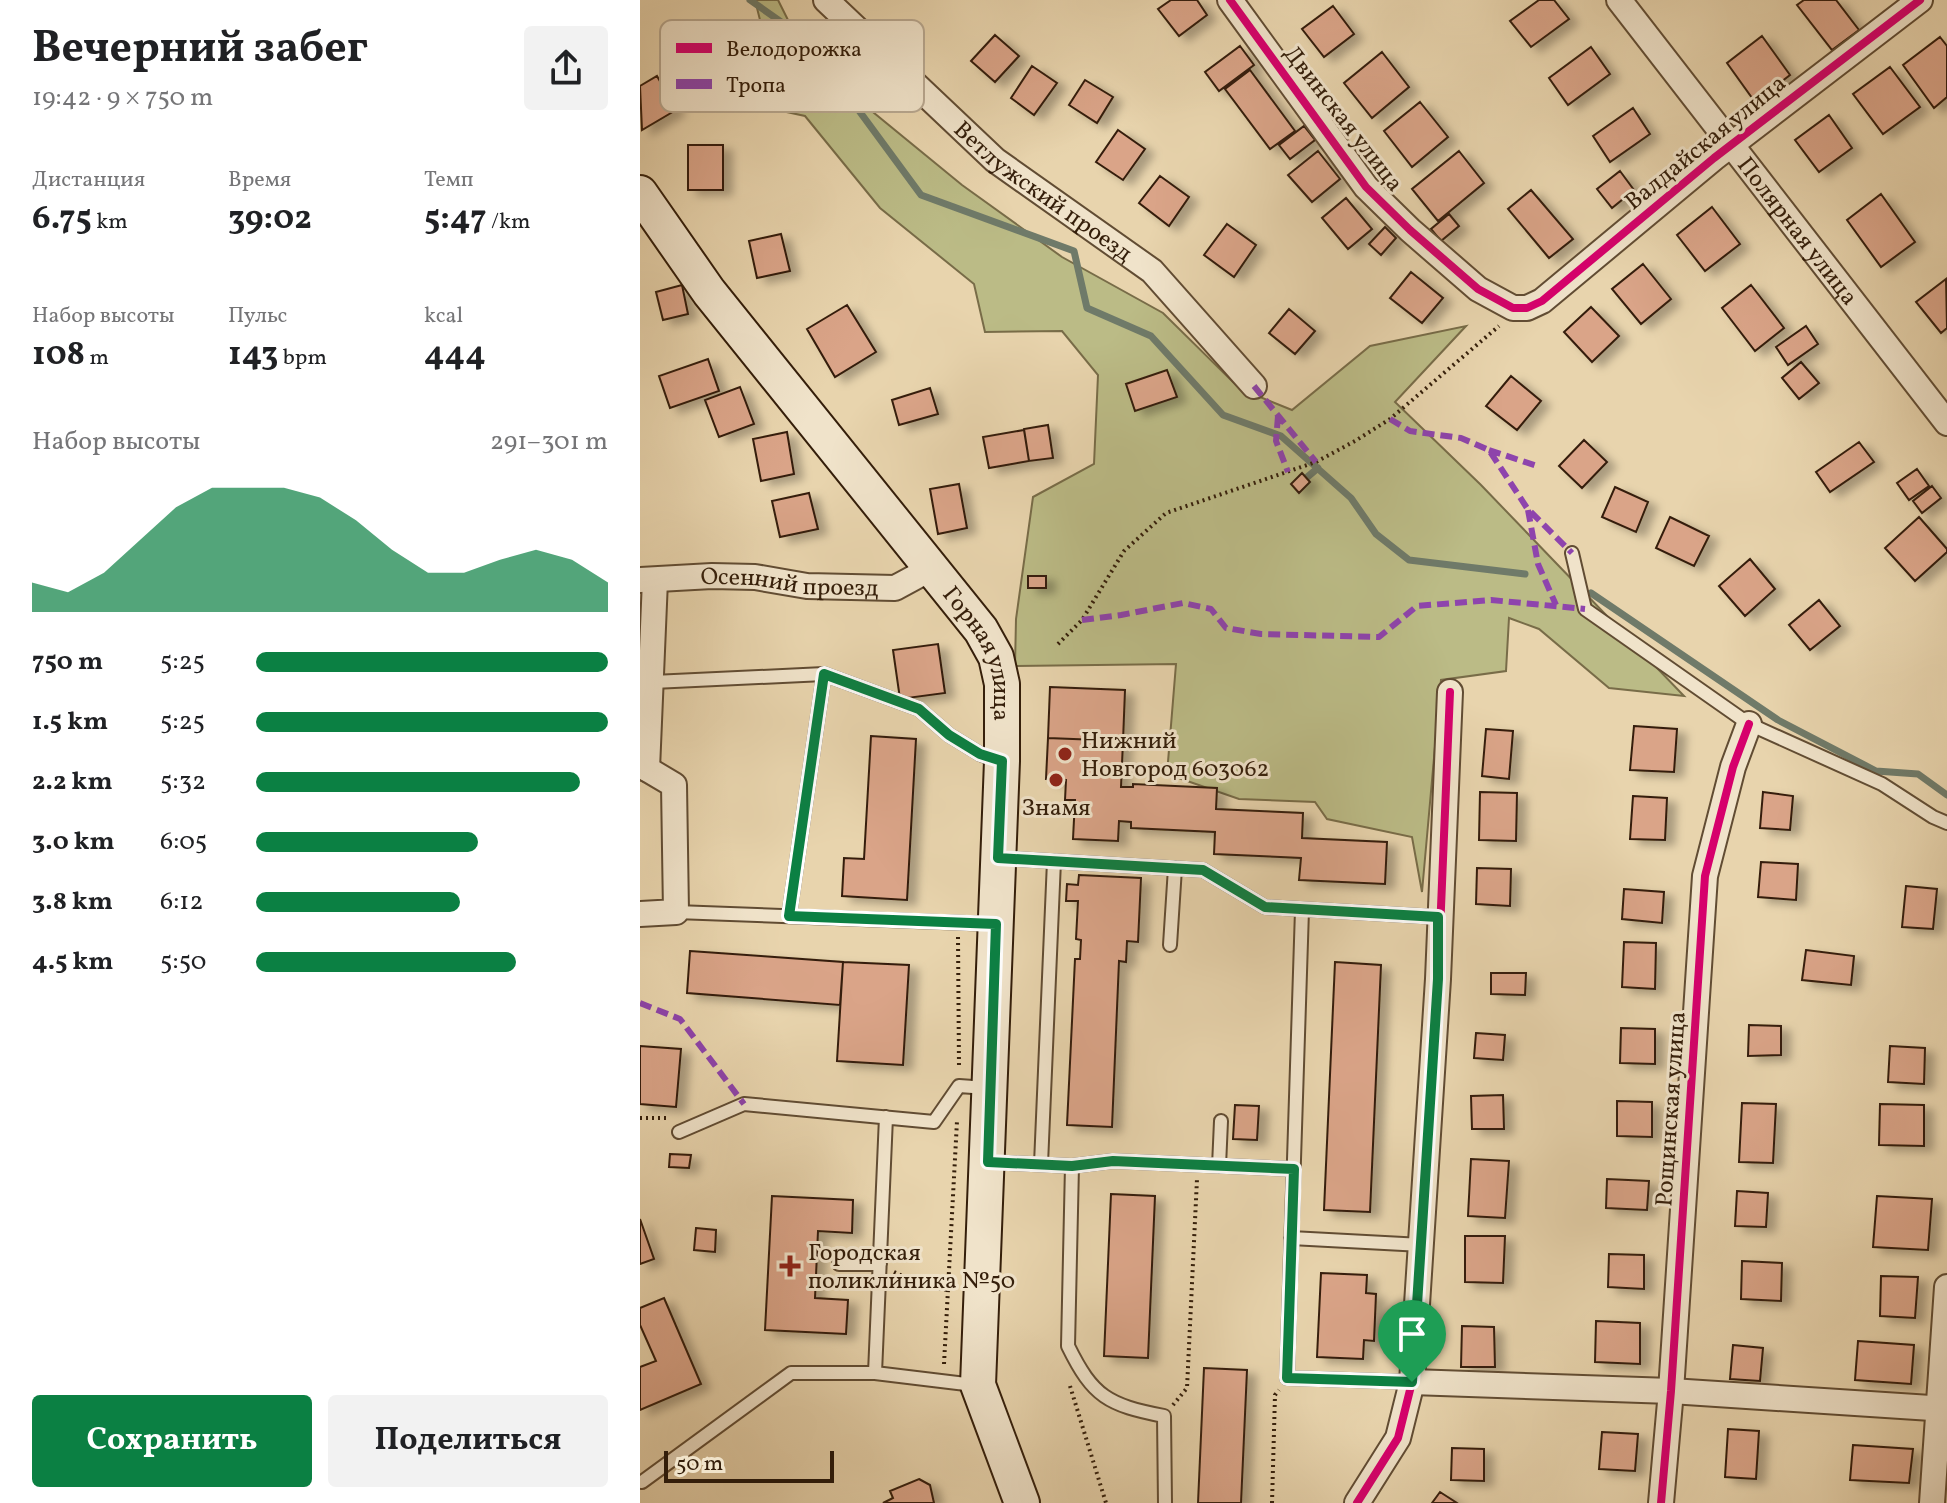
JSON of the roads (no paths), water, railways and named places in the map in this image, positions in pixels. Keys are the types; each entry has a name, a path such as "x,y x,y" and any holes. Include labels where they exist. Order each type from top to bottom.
{"main road":[{"name":"Горная улица","path":"640,193 709,292 981,630 996,657 1002,684 1002,761 978,1385 1022,1503"}],"street":[{"name":"Ветлужский проезд","path":"826,0 847,20"},
{"name":"Двинская улица","path":"1230,0 1366,187 1508,315"},
{"name":"Полярная улица","path":"1619,0 1947,423"},
{"name":"Валдайская улица","path":"1508,315 1542,301 1732,143 1920,0"},
{"name":"Ветлужский проезд","path":"924,93 995,160 1152,271 1254,386"},
{"name":"Осенний проезд","path":"647,580 755,577 807,586 895,588 932,568"},
{"path":"640,914 676,912 674,785 644,770 653,682 647,580"},
{"path":"1357,1503 1398,1438 1412,1382 1438,979 1438,917 1450,692"},
{"name":"Рощинская улица","path":"1661,1503 1705,876 1733,767 1749,724"},
{"path":"1932,1503 1943,1408 1947,1287"},
{"path":"1412,1382 1671,1391 1943,1408"}],"lane":[{"path":"1572,553 1585,609 1749,724 1882,784 1947,823"},
{"path":"789,916 824,674"},
{"path":"653,682 824,674 919,709 949,735 980,754 1002,761"},
{"path":"998,858 1203,870 1265,907 1438,917"},
{"path":"1041,1164 1054,861"},
{"path":"1170,945 1175,868"},
{"path":"1302,910 1287,1378 1412,1382"},
{"path":"676,912 996,924"},
{"path":"679,1132 744,1104 934,1122 959,1086 990,1089"},
{"path":"875,1373 886,1117"},
{"path":"1219,1166 1221,1121"},
{"path":"988,1162 1072,1166 1113,1161 1294,1169"},
{"path":"1072,1166 1068,1346 1080,1371 1100,1395 1131,1410 1164,1416 1165,1503"},
{"path":"1291,1238 1422,1245"},
{"path":"839,1264 880,1264"},
{"path":"642,1482 791,1373 875,1373 978,1385"}],"waterway":[{"path":"750,0 778,20"},
{"path":"860,112 921,195 1074,251 1087,308 1151,336 1223,415 1281,436 1351,498 1376,534 1409,560 1525,574"},
{"path":"1299,484 1318,468"},
{"path":"1591,593 1778,720 1876,771 1918,774 1947,795"}],"place":[{"name":"Нижний Новгород 603062","path":"1065,754"},
{"name":"Знамя","path":"1056,780"},
{"name":"Городская поликлиника №50","path":"790,1266"}]}
